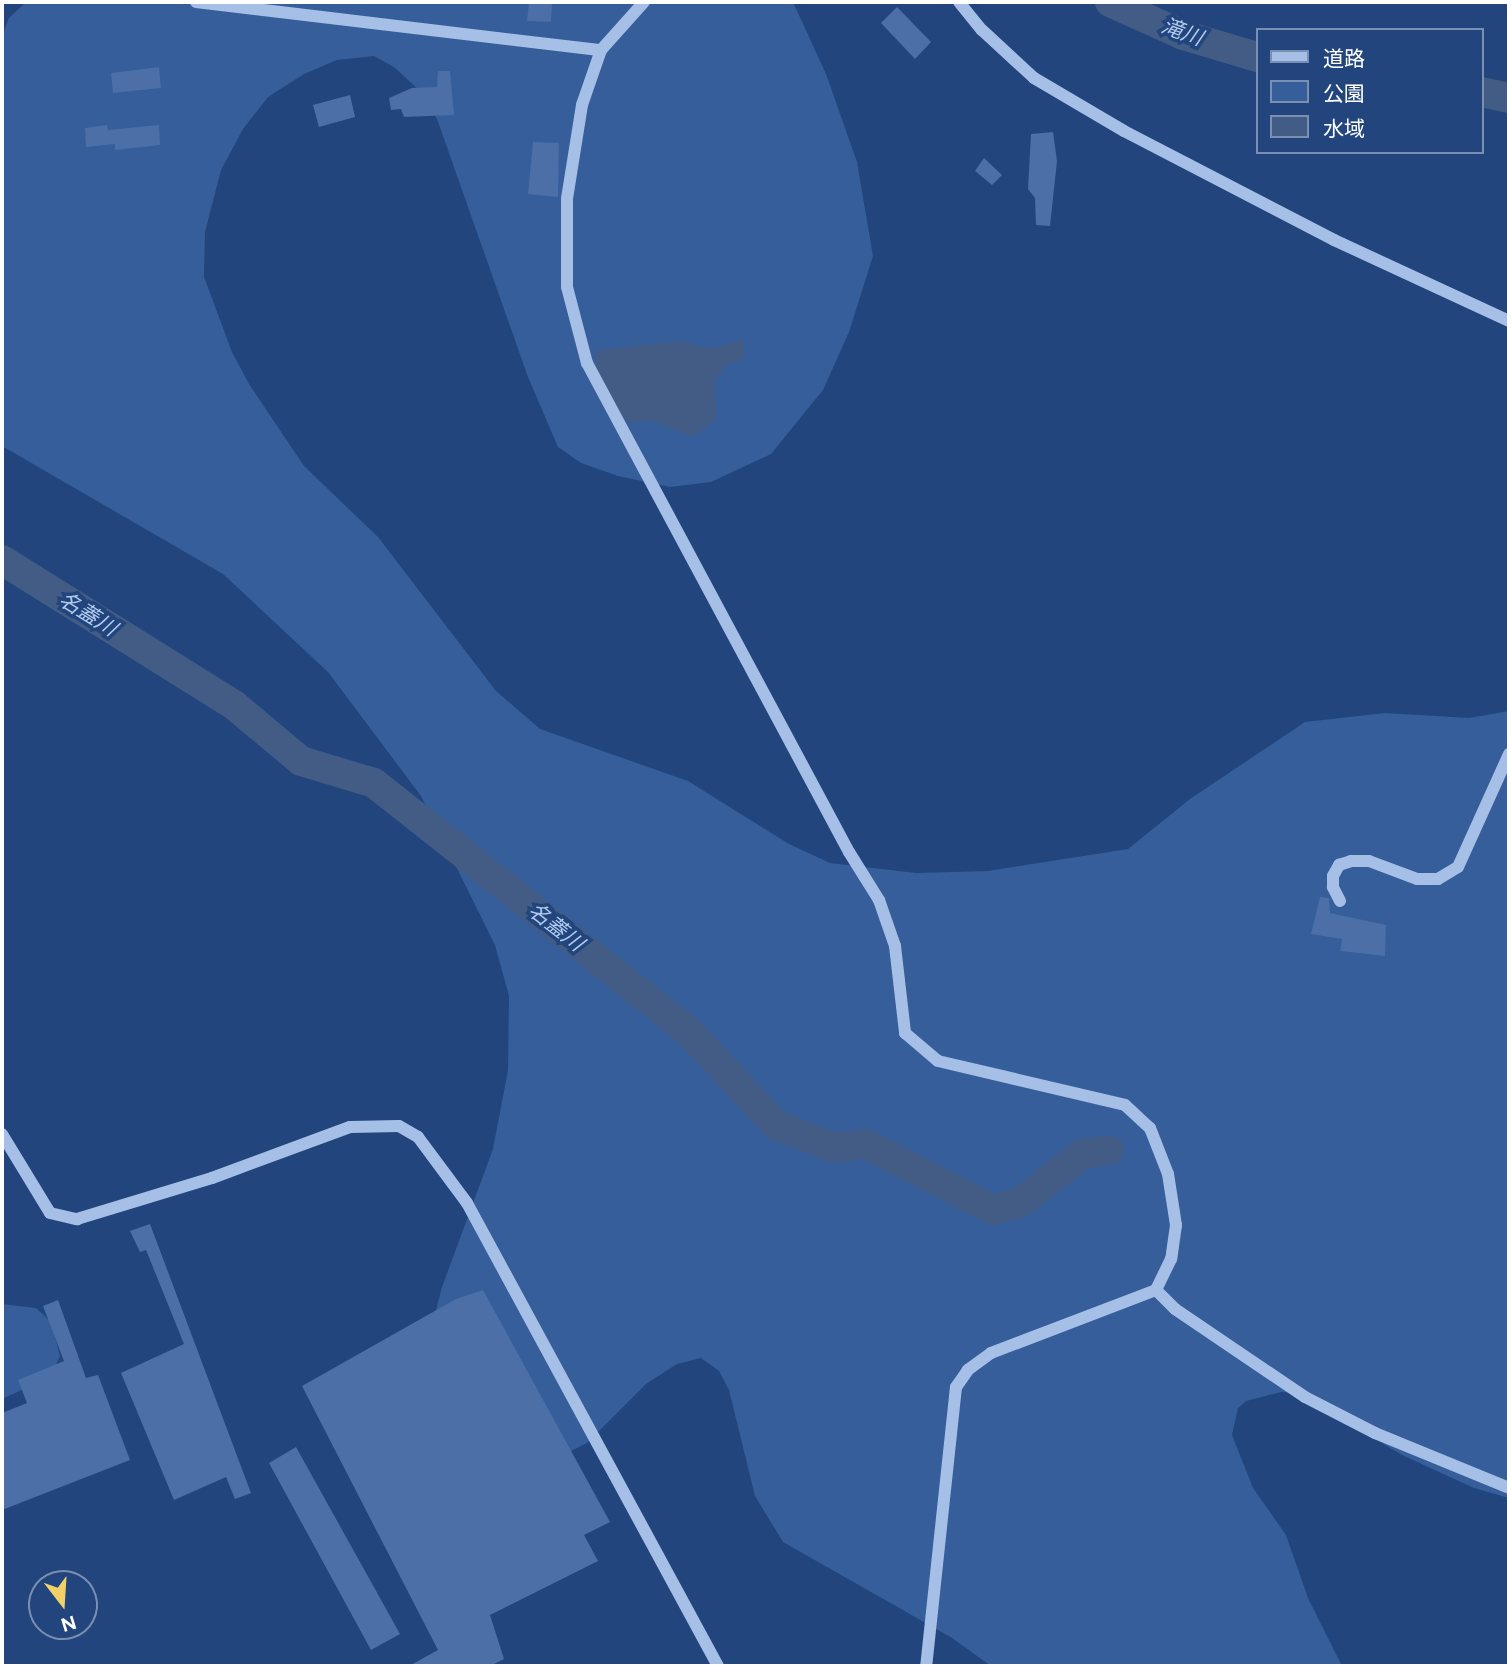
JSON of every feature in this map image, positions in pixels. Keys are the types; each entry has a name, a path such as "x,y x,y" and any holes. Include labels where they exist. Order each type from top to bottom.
{"street":[{"path":"195,2 601,50"},
{"path":"644,2 601,50 582,105 568,200 567,287 587,363 849,852 879,900 895,946 905,1033 939,1061 1125,1105 1150,1128 1168,1174 1176,1225 1171,1259 1156,1290 991,1353 968,1370 956,1387 926,1666"},
{"path":"959,2 982,30 1034,78 1124,131 1334,240 1509,321"},
{"path":"1340,901 1332,887 1333,876 1339,865 1351,861 1369,861 1417,879 1437,880 1458,867 1509,754"},
{"path":"2,1134 50,1213 78,1219 212,1178 350,1126 399,1126 418,1137 467,1203 718,1666"},
{"path":"1156,1290 1175,1309 1305,1397 1374,1433 1509,1488"}],"green space":[{"path":"26,2 793,2 826,74 857,162 873,256 849,332 823,390 771,454 711,482 670,487 618,476 581,463 558,447 528,377 437,119 421,92 394,67 374,56 337,60 304,74 268,97 243,129 221,170 205,232 204,277 232,352 249,384 304,466 378,537 496,691 540,729 688,781 789,844 830,863 916,873 988,871 1128,849 1190,799 1305,722 1385,713 1469,718 1509,711 1509,1498 1474,1488 1402,1455 1297,1393 1281,1392 1246,1401 1238,1408 1232,1435 1253,1488 1286,1535 1308,1598 1342,1666 991,1666 952,1638 783,1542 755,1496 729,1390 719,1371 701,1358 677,1364 646,1384 587,1443 561,1456 427,1346 442,1287 493,1149 508,1070 509,996 495,945 421,796 328,672 223,574 2,446 2,36 9,18"},
{"path":"2,1304 36,1308 51,1322 60,1356 50,1377 2,1399"}],"water":[{"path":"744,340 745,359 726,365 714,382 717,418 693,437 650,420 630,423 621,416 594,363 598,350 682,341 711,349"}],"building":[{"path":"529,2 552,2 551,22 527,21"},
{"path":"897,7 931,42 915,59 881,23"},
{"path":"159,67 161,88 113,93 111,73"},
{"path":"438,71 450,71 454,115 404,117 401,109 391,110 389,98 412,88 437,87"},
{"path":"350,95 355,117 319,127 313,105"},
{"path":"107,125 108,130 159,125 160,145 115,150 115,144 86,147 85,128"},
{"path":"1053,132 1057,161 1050,226 1036,225 1035,198 1028,189 1031,134"},
{"path":"533,142 559,143 558,197 528,194"},
{"path":"984,158 1002,175 992,185 975,171"},
{"path":"1320,897 1329,898 1330,913 1386,925 1385,956 1340,951 1342,939 1311,934"},
{"path":"150,1224 251,1493 235,1499 226,1477 174,1500 121,1373 184,1344 146,1250 140,1252 130,1231"},
{"path":"483,1290 610,1522 584,1535 598,1561 490,1615 504,1659 490,1666 409,1666 438,1650 302,1386 456,1299"},
{"path":"58,1300 86,1378 98,1375 130,1460 2,1510 2,1413 27,1403 18,1380 64,1361 43,1306"},
{"path":"296,1447 400,1634 371,1650 269,1463"}],"waterway":[{"name":"滝川","path":"1110,2 1183,35 1256,57"},
{"name":"滝川","path":"1483,92 1509,98"},
{"name":"名蓋川","path":"2,560 234,705 301,761 374,783 689,1032 776,1125 835,1148 866,1144 994,1210 1021,1202 1082,1154 1109,1150"}]}
